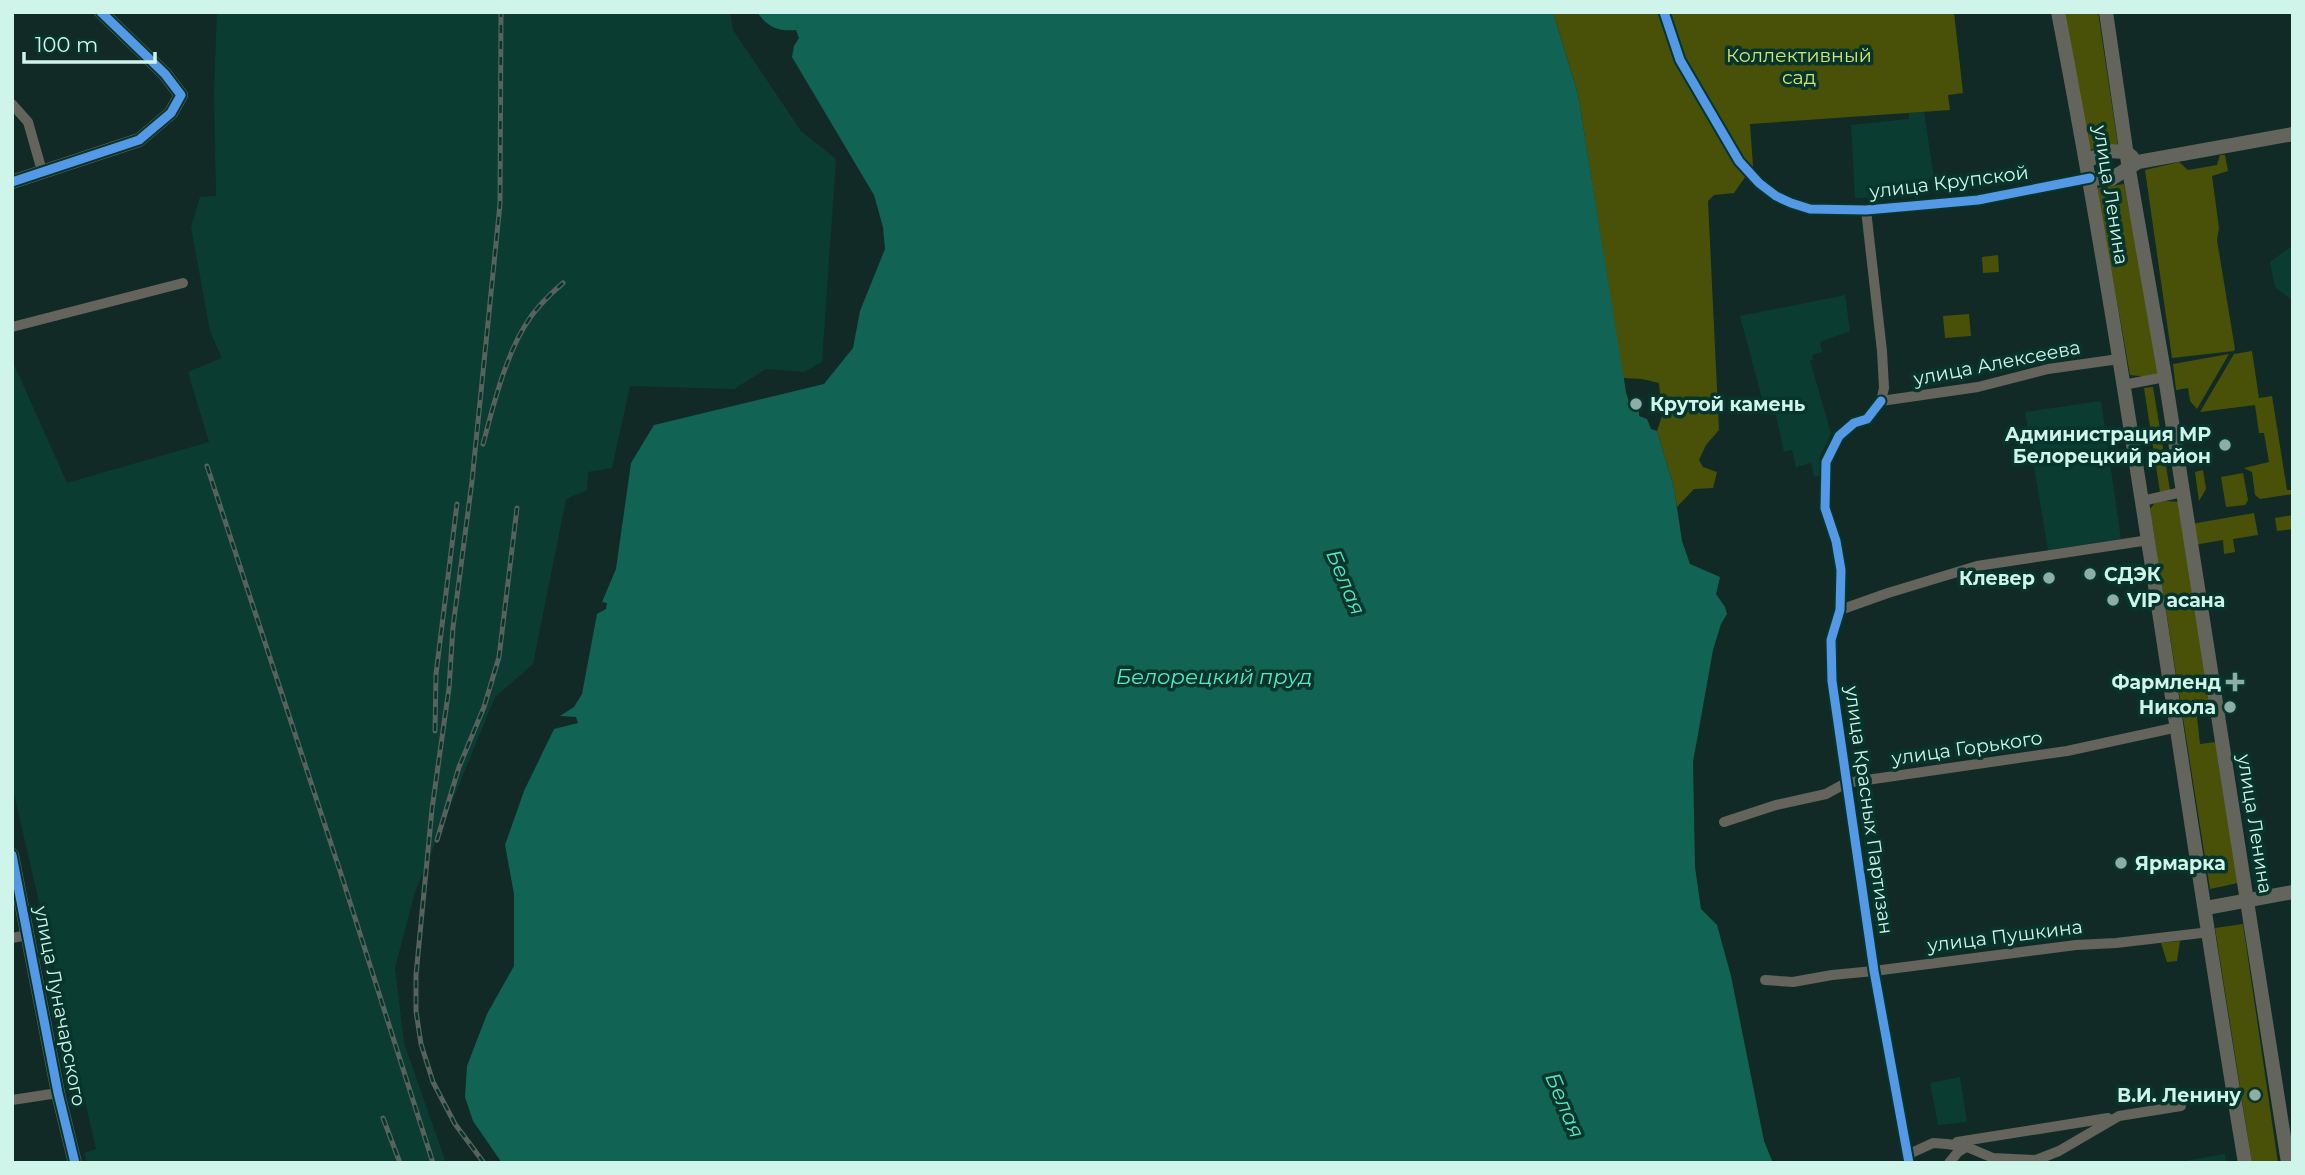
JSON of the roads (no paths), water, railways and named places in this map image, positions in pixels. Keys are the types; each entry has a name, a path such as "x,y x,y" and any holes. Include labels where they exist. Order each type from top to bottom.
{"main road":[{"path":"12,182 139,140 171,113 181,95 165,74 101,12"},
{"name":"улица Ленина","path":"2058,12 2090,178 2143,500 2245,1163"},
{"name":"улица Ленина","path":"2106,12 2126,152 2133,166 2288,1163"},
{"name":"улица Крупской","path":"2090,178 2111,179 2133,166 2293,134"},
{"path":"2087,161 2106,151 2126,152"},
{"name":"улица Луначарского","path":"12,855 58,1093 75,1163"},
{"path":"2206,908 2293,892"}],"street":[{"name":"улица Крупской","path":"1664,12 1681,60 1739,161 1759,183 1776,196 1810,209 1866,210 1978,200 2090,178"},
{"path":"12,104 28,122 42,171"},
{"name":"улица Алексеева","path":"1866,210 1883,359 1884,388 1881,401 1978,387 2048,369 2119,359"},
{"path":"12,327 183,283"},
{"path":"2123,384 2165,377"},
{"name":"улица Красных Партизан","path":"1881,401 1867,419 1854,423 1839,436 1826,463 1825,508 1836,541 1841,570 1840,610 1831,640 1832,681 1874,971 1908,1159"},
{"path":"2143,500 2182,492"},
{"path":"1840,610 1978,566 2149,540"},
{"name":"улица Горького","path":"1724,822 1776,805 1826,794 1846,783 2067,751 2178,727"},
{"name":"улица Пушкина","path":"1765,980 1793,982 2076,945 2210,932"},
{"path":"12,937 28,935"},
{"path":"12,1100 58,1093"},
{"path":"1947,1144 2181,1106"},
{"path":"1908,1159 1933,1143 1966,1147 1993,1158 2034,1161 2059,1151 2119,1116"},
{"path":"1949,1163 1966,1147"}],"water":[{"name":"Белорецкий пруд","path":"757,12 1553,12 1578,94 1630,406 1639,411 1639,416 1647,419 1651,429 1657,431 1674,488 1682,541 1690,564 1720,577 1716,594 1727,614 1713,650 1693,762 1695,867 1701,909 1717,925 1731,976 1764,1141 1773,1163 502,1163 473,1121 465,1097 467,1066 487,1014 514,966 514,894 505,845 524,791 554,729 578,723 576,717 560,716 574,707 582,694 597,614 606,609 607,603 602,602 616,569 631,463 654,425 824,384 853,348 860,311 885,249 883,227 874,195 792,57 799,38 796,30 774,27 765,22"}],"railway":[{"path":"484,1163 455,1124 433,1082 421,1044 416,1011 416,975 432,809 449,688 453,627 472,481 500,204 501,12"},
{"path":"483,444 500,382 512,351 530,318 563,283"},
{"path":"207,466 433,1163"},
{"path":"435,731 436,674 457,504"},
{"path":"437,840 459,767 484,707 499,657 517,508"},
{"path":"383,1118 400,1163"}],"place":[{"name":"Крутой камень","path":"1636,404"},
{"name":"Администрация МР Белорецкий район","path":"2225,445"},
{"name":"СДЭК","path":"2090,574"},
{"name":"Клевер","path":"2049,578"},
{"name":"VIP асана","path":"2113,600"},
{"name":"Фармленд","path":"2235,682"},
{"name":"Никола","path":"2230,707"},
{"name":"Ярмарка","path":"2121,863"},
{"name":"В.И. Ленину","path":"2255,1095"}],"park label":[{"name":"Коллективный сад","path":"1799,66"}],"water label":[{"name":"Белая","path":"1346,582"},
{"name":"Белая","path":"1565,1105"}]}
